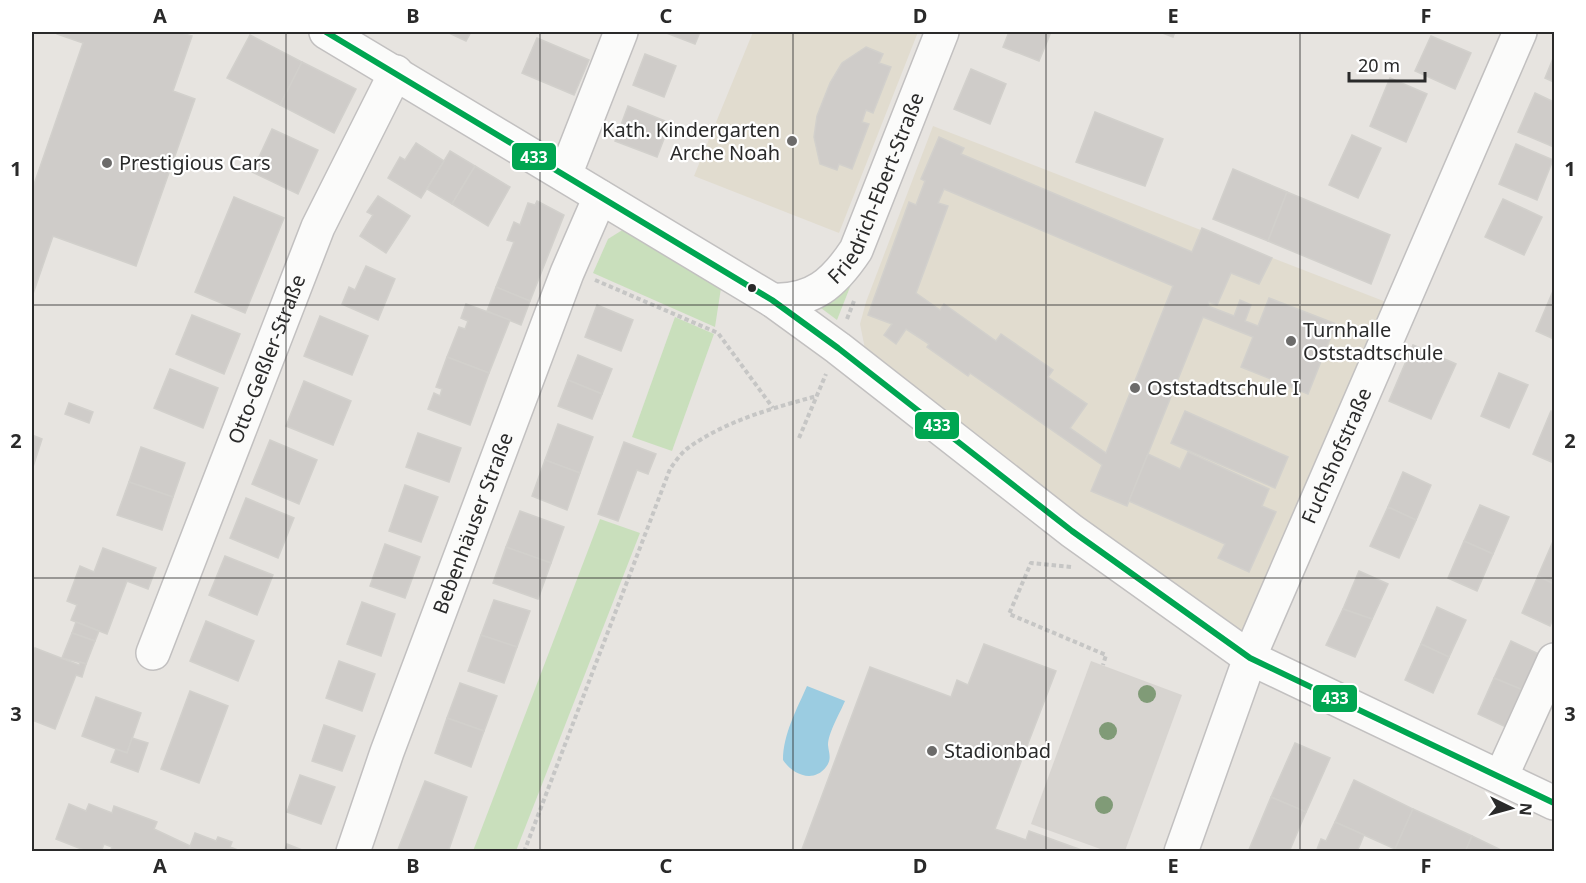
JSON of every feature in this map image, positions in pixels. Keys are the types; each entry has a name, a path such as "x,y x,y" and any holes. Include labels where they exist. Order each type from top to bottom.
{"street":[{"path":"326,32 772,300 838,348 1072,531 1250,658 1554,804"},
{"path":"565,175 621,32"},
{"name":"Friedrich-Ebert-Straße","path":"772,300 800,299 815,292 843,270 856,250 942,32"},
{"name":"Fuchshofstraße","path":"1180,852 1250,658 1520,32"},
{"name":"Otto-Geßler-Straße","path":"153,654 318,227 396,72"},
{"name":"Bebenhäuser Straße","path":"352,852 387,752 569,269 600,197"},
{"path":"1501,777 1554,660"}],"path":[{"path":"569,269 718,333 773,408"},
{"path":"524,852 670,469 686,449 724,428 773,408 817,396 799,438"},
{"path":"1031,563 1009,614 1106,655 1102,665"}],"shaded area":[{"name":"Kath. Kindergarten Arche Noah","path":"753,32 918,32 839,233 694,176"},
{"name":"Oststadtschule I","path":"933,126 1399,307 1250,658 866,354 860,324 866,302"},
{"path":"1091,661 1182,695 1125,851 1106,851 1031,824"}],"green space":[{"path":"624,229 721,288 715,327 593,273 608,239"},
{"path":"852,282 837,320 817,305"},
{"path":"675,317 714,334 672,451 632,437"},
{"path":"600,519 640,533 516,851 473,851"}],"water":[{"path":"807,686 845,701 830,735 828,764 821,772 809,776 797,773 783,760 788,731"}],"building":[{"name":"Prestigious Cars","path":"57,32 178,32 192,36 173,91 195,99 136,266 53,236 33,294 32,190 83,43 57,34"},
{"path":"447,32 471,32 466,41"},
{"path":"664,32 700,32 695,44"},
{"path":"1009,32 1051,32 1039,61 1003,47"},
{"path":"1160,32 1175,32 1173,37"},
{"path":"250,35 302,62 280,105 227,78"},
{"path":"1431,36 1471,53 1455,89 1415,71"},
{"path":"537,38 589,60 574,95 522,73"},
{"path":"866,47 883,54 879,63 891,67 873,113 866,110 862,122 869,124 852,169 839,164 837,170 820,164 814,137 817,116 830,83 842,63"},
{"path":"645,54 676,66 664,97 633,85"},
{"path":"1554,56 1554,82 1545,78"},
{"path":"302,62 356,89 334,133 280,105"},
{"path":"971,69 1006,84 990,124 954,109"},
{"path":"1390,78 1427,94 1406,142 1370,126"},
{"path":"1535,93 1554,102 1554,147 1518,132"},
{"path":"628,106 670,123 657,157 615,141"},
{"path":"1095,112 1163,139 1145,186 1076,162"},
{"path":"272,129 318,150 298,194 252,172"},
{"path":"1352,135 1381,148 1358,198 1329,185"},
{"path":"939,137 964,148 961,154 1192,252 1202,228 1272,258 1259,284 1231,273 1217,305 1209,302 1208,306 1234,316 1240,300 1251,305 1245,321 1258,326 1269,298 1336,324 1308,394 1241,367 1253,337 1203,317 1127,506 1091,491 1102,465 970,373 968,376 927,347 929,344 906,329 896,344 884,335 892,324 868,315 909,202 916,205 925,181 921,179","holes":["944,189 1173,286 1106,453 1070,428 1087,404 1048,377 1053,370 1001,334 996,341 944,304 940,310 916,293 948,206 938,203"]},
{"path":"416,143 444,161 421,198 388,178 400,157 405,160"},
{"path":"1516,144 1553,160 1537,200 1499,184"},
{"path":"450,151 475,166 452,204 427,189"},
{"path":"475,166 510,187 488,226 452,204"},
{"path":"1233,169 1287,192 1268,241 1213,219"},
{"path":"1287,192 1390,235 1371,284 1268,241"},
{"path":"378,196 410,216 386,253 360,236 373,215 367,212"},
{"path":"234,197 284,218 245,313 195,292"},
{"path":"1503,199 1542,217 1524,255 1485,237"},
{"path":"537,201 564,215 530,301 496,287 514,242 507,240 514,222 520,225 528,203 535,205"},
{"path":"366,266 395,279 378,320 342,304 349,287 355,290"},
{"path":"496,287 530,301 521,325 487,311"},
{"path":"1554,291 1554,339 1536,331"},
{"path":"466,304 510,320 489,373 447,357 459,327 465,329 468,321 461,318"},
{"path":"597,305 633,320 621,351 585,337"},
{"path":"192,315 240,334 224,374 176,354"},
{"path":"320,316 368,336 352,375 304,356"},
{"path":"1413,345 1456,364 1431,419 1389,401"},
{"path":"578,355 612,369 602,394 568,380"},
{"path":"447,357 489,373 470,425 428,409 434,393 440,396 442,389 436,387"},
{"path":"170,369 218,388 203,428 154,408"},
{"path":"1499,373 1528,385 1509,428 1481,416"},
{"path":"568,380 602,394 592,419 558,406"},
{"path":"304,381 351,401 333,445 286,426"},
{"path":"69,403 93,412 89,423 65,414"},
{"path":"1185,411 1288,457 1275,488 1171,443"},
{"path":"1551,411 1554,412 1554,463 1533,454"},
{"path":"558,424 593,437 580,473 545,460"},
{"path":"418,433 461,448 449,482 406,467"},
{"path":"32,435 42,439 32,470"},
{"path":"270,440 317,460 299,504 252,484"},
{"path":"624,442 656,454 648,474 637,470 618,521 598,514"},
{"path":"141,447 185,463 173,497 129,482"},
{"path":"1188,452 1269,489 1262,506 1276,512 1249,572 1218,558 1225,544 1129,501 1148,454 1180,469"},
{"path":"545,460 580,473 567,510 532,496"},
{"path":"1403,472 1431,485 1416,520 1388,507"},
{"path":"129,482 173,497 162,530 117,515"},
{"path":"405,485 438,497 421,542 389,531"},
{"path":"246,498 294,518 278,558 230,538"},
{"path":"1480,505 1509,517 1493,554 1464,541"},
{"path":"1388,507 1416,520 1399,558 1370,546"},
{"path":"520,511 564,527 551,563 506,547"},
{"path":"1554,539 1554,584 1538,576"},
{"path":"1464,541 1493,554 1477,591 1448,578"},
{"path":"385,544 420,557 405,598 370,586"},
{"path":"506,547 551,563 538,599 493,583"},
{"path":"103,548 156,568 148,589 127,581 107,634 71,620 77,605 67,601 80,566 94,572"},
{"path":"225,556 273,575 257,615 209,595"},
{"path":"1359,571 1388,584 1372,619 1343,609"},
{"path":"1538,576 1554,584 1554,616 1550,626 1522,613"},
{"path":"494,600 530,611 517,647 481,635"},
{"path":"362,602 395,614 381,656 347,644"},
{"path":"1437,607 1466,620 1449,657 1421,644"},
{"path":"1343,609 1372,619 1355,657 1326,645"},
{"path":"206,621 254,641 238,681 190,661"},
{"path":"76,622 99,631 95,641 72,633"},
{"path":"72,633 95,641 86,664 62,658"},
{"path":"481,635 517,647 504,683 468,671"},
{"path":"1511,641 1539,654 1523,690 1494,678"},
{"name":"Stadionbad","path":"984,644 1056,671 995,829 1026,840 1029,831 1087,852 801,852 870,667 951,697 957,680 968,685"},
{"path":"1421,644 1449,657 1433,693 1405,680"},
{"path":"35,648 79,665 80,662 86,664 82,677 76,675 55,729 32,720 32,658"},
{"path":"339,661 375,674 362,711 326,698"},
{"path":"1494,678 1523,690 1506,727 1478,714"},
{"path":"460,683 497,696 484,731 447,718"},
{"path":"190,691 228,706 199,783 161,769"},
{"path":"96,697 141,713 127,753 82,736"},
{"path":"447,718 484,731 471,767 435,753"},
{"path":"324,725 355,736 342,771 312,761"},
{"path":"132,738 148,743 138,772 111,762 116,749 127,753"},
{"path":"1295,743 1330,758 1306,812 1271,797"},
{"path":"300,775 335,787 321,824 287,812"},
{"path":"1354,780 1413,809 1395,849 1335,822"},
{"path":"425,781 467,797 448,852 397,852"},
{"path":"1271,797 1306,812 1289,852 1248,852"},
{"path":"69,804 86,811 89,804 112,813 114,806 157,822 154,829 190,846 188,852 110,852 112,847 104,844 101,852 89,852 56,839"},
{"path":"1413,809 1472,836 1465,852 1395,849"},
{"path":"1335,822 1364,835 1357,852 1316,852 1321,839 1326,841"},
{"path":"195,833 216,841 218,837 232,842 230,847 243,852 188,852"},
{"path":"1472,836 1505,852 1465,852"},
{"path":"287,844 307,852 284,852"}],"transit line":[{"name":"433","path":"326,32 772,300 838,348 1072,531 1250,658 1554,803"}],"place":[{"name":"Kath. Kindergarten Arche Noah","path":"792,141"},
{"name":"Prestigious Cars","path":"107,163"},
{"name":"Turnhalle Oststadtschule","path":"1291,341"},
{"name":"Oststadtschule I","path":"1135,388"},
{"name":"Stadionbad","path":"932,751"}]}
